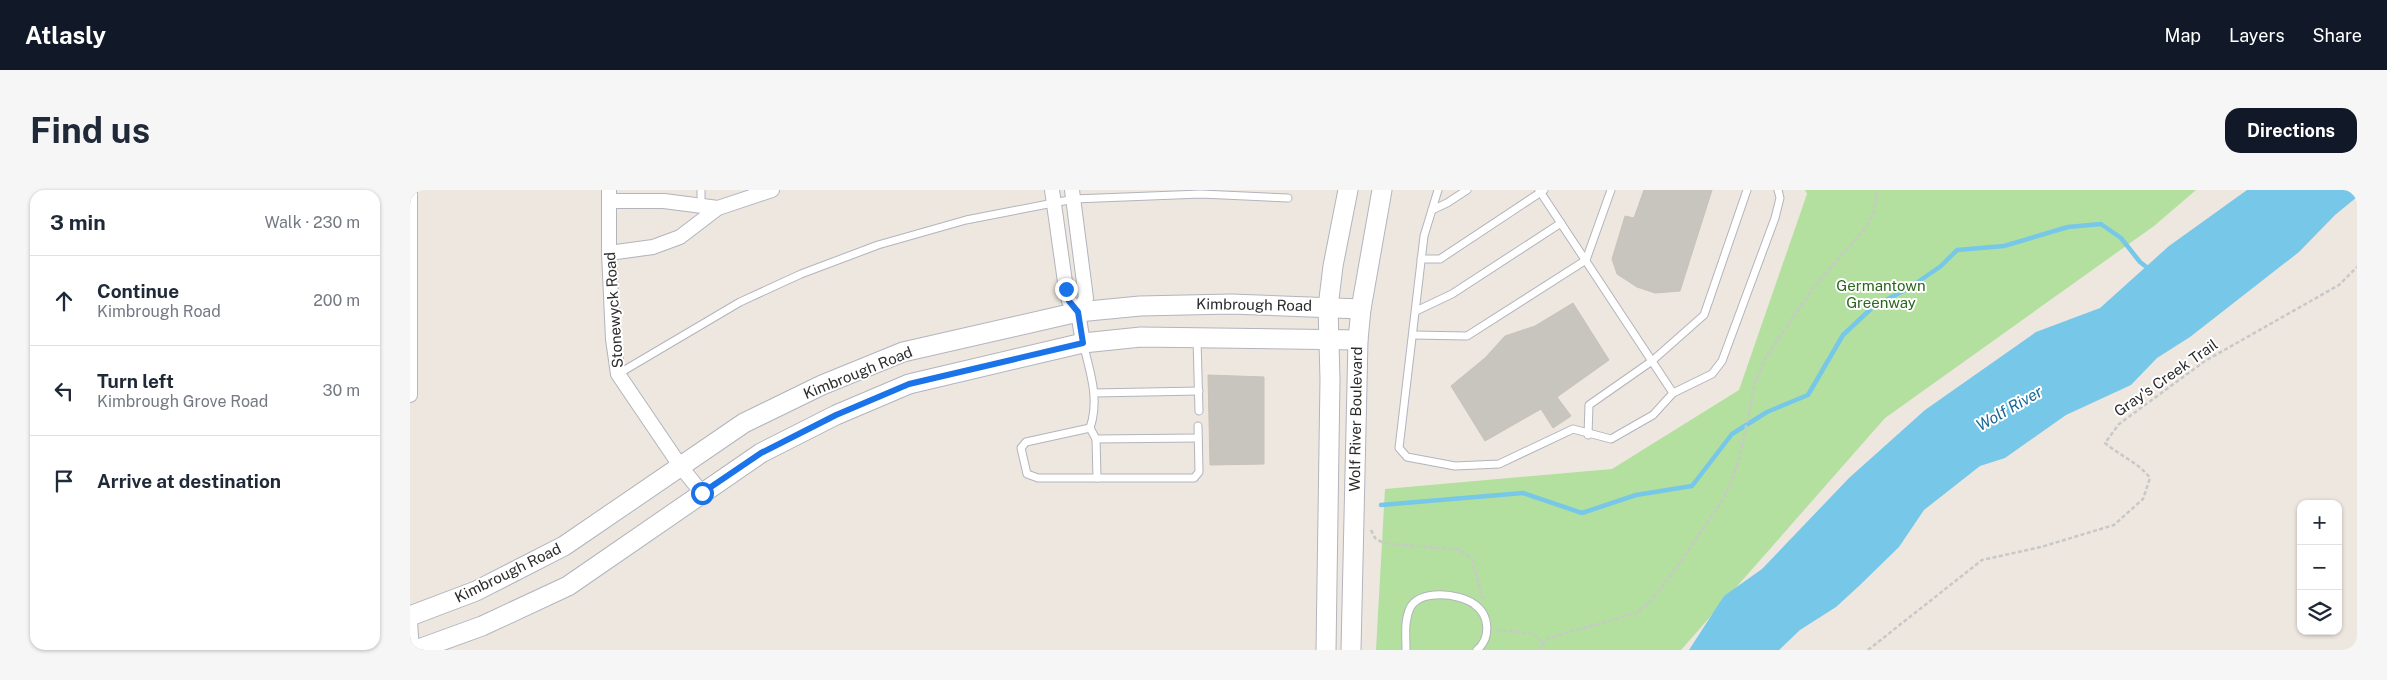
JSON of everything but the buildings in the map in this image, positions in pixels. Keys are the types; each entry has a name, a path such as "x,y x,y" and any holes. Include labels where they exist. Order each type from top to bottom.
{"street":[{"path":"410,190 410,395"},
{"path":"609,252 653,247 680,237 718,208 772,190"},
{"name":"Wolf River Boulevard","path":"1326,650 1330,389 1328,306 1333,266 1348,190"},
{"name":"Wolf River Boulevard","path":"1351,650 1358,340 1361,309 1382,190"},
{"path":"609,195 718,208"},
{"name":"Stonewyck Road","path":"609,195 609,252 613,339 618,374 681,467 702,493"},
{"path":"1073,195 1086,298 1078,312"},
{"path":"1052,196 1066,289 1069,301 1078,312 1083,343"},
{"name":"Kimbrough Road","path":"410,616 476,591 564,546 744,423 822,385 903,352 1078,312 1184,304 1328,306 1361,309"},
{"name":"Kimbrough Road","path":"416,650 482,626 568,586 761,453 836,415 909,384 1083,343 1141,337 1358,340"},
{"path":"410,622 412,650"}],"lane":[{"path":"701,190 701,222"},
{"path":"1438,190 1424,236 1399,448 1407,457 1455,466 1499,464 1572,429 1611,440 1653,416 1673,393 1712,374 1722,361 1774,218 1780,198 1778,190"},
{"path":"1432,210 1467,190"},
{"path":"1413,335 1467,336 1586,260 1611,190"},
{"path":"1588,434 1587,417 1589,405 1652,361 1704,315 1747,190"},
{"path":"1421,259 1440,259 1542,191 1673,393"},
{"path":"618,374 740,302 801,274 878,245 1052,196 1201,192 1288,198"},
{"path":"1416,311 1452,294 1561,223"},
{"path":"1198,338 1199,411"},
{"path":"1083,343 1094,386 1094,415 1090,428 1096,439 1096,478"},
{"path":"1094,394 1199,391"},
{"path":"1090,428 1026,442 1021,448 1027,474 1038,478 1194,478 1199,472 1198,426"},
{"path":"1096,439 1198,438"},
{"path":"1406,650 1406,619 1411,606 1426,596 1456,596 1474,603 1484,614 1487,627 1486,638 1484,644 1477,650"}],"path":[{"path":"1538,650 1549,638 1636,613 1650,602 1677,567 1724,498 1740,460 1749,406 1755,383 1766,357 1813,288 1862,232 1873,214 1877,197 1876,190"},
{"name":"Gray's Creek Trail","path":"1868,650 1982,560 2040,547 2114,525 2143,499 2150,478 2143,469 2122,457 2105,443 2119,424 2205,361 2339,285 2357,267"},
{"path":"1370,530 1375,538 1383,543 1460,550 1472,559 1484,603"},
{"path":"1491,629 1533,632 1544,644"}],"green space":[{"name":"Germantown Greenway","path":"1805,190 2196,190 2154,226 1885,418 1681,650 1376,650 1385,489 1612,469 1739,390 1807,194"}],"water":[{"name":"Wolf River","path":"2247,190 2357,190 2357,197 2335,215 2299,252 2190,337 2157,358 2131,385 2066,415 2005,458 1980,466 1924,510 1899,547 1859,586 1836,607 1800,630 1779,650 1689,650 1724,596 1762,569 1849,478 1925,410 2036,332 2100,308 2169,246"}],"waterway":[{"path":"1381,505 1523,493 1582,513 1636,495 1692,486 1732,434 1767,412 1808,395 1843,335 1874,306 1909,288 1941,266 1957,250 2004,246 2068,227 2101,224 2121,238 2140,262 2149,269"}],"route":[{"path":"702,493 761,453 836,415 909,384 1083,343 1078,312 1069,301 1066,289"}]}
